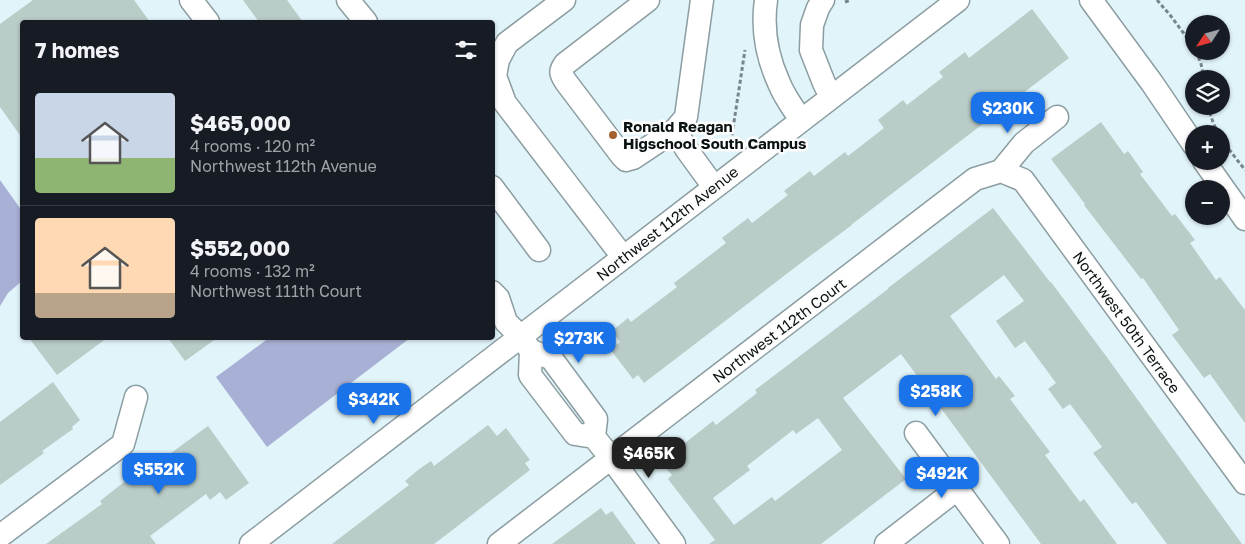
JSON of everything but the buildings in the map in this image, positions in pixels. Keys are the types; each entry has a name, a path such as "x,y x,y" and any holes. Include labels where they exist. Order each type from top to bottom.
{"street":[{"path":"191,0 206,20"},
{"path":"348,0 364,20"},
{"path":"495,73 498,60 507,43 564,0"},
{"path":"648,0 561,69 562,75 626,160 633,158 675,130 686,117 702,0"},
{"path":"766,0 764,15 766,40 774,71 779,85 801,120"},
{"path":"823,0 812,25 811,50 831,96"},
{"name":"Northwest 112th Avenue","path":"250,544 512,333 623,256 958,0"},
{"path":"1091,0 1185,132"},
{"path":"495,79 505,103 623,256"},
{"path":"1001,172 1024,143 1057,116"},
{"path":"675,130 714,187"},
{"path":"1210,170 1245,219"},
{"name":"Northwest 112th Court","path":"499,544 976,179 1001,172"},
{"name":"Northwest 50th Terrace","path":"1001,172 1023,180 1245,483"},
{"path":"495,191 539,250"},
{"path":"495,295 498,298 512,333 551,358 596,419 594,437 674,544"},
{"path":"0,536 123,444 136,397"},
{"path":"916,433 998,544"},
{"path":"886,544 958,489"}],"path":[{"path":"1157,0 1185,35"},
{"path":"730,148 745,49"},
{"path":"1230,150 1245,170"}],"water":[{"path":"0,180 20,208 20,283 8,293 0,306"},
{"path":"266,340 407,340 267,447 216,377"}],"place":[{"name":"Ronald Reagan Higschool South Campus","path":"613,135"}]}
